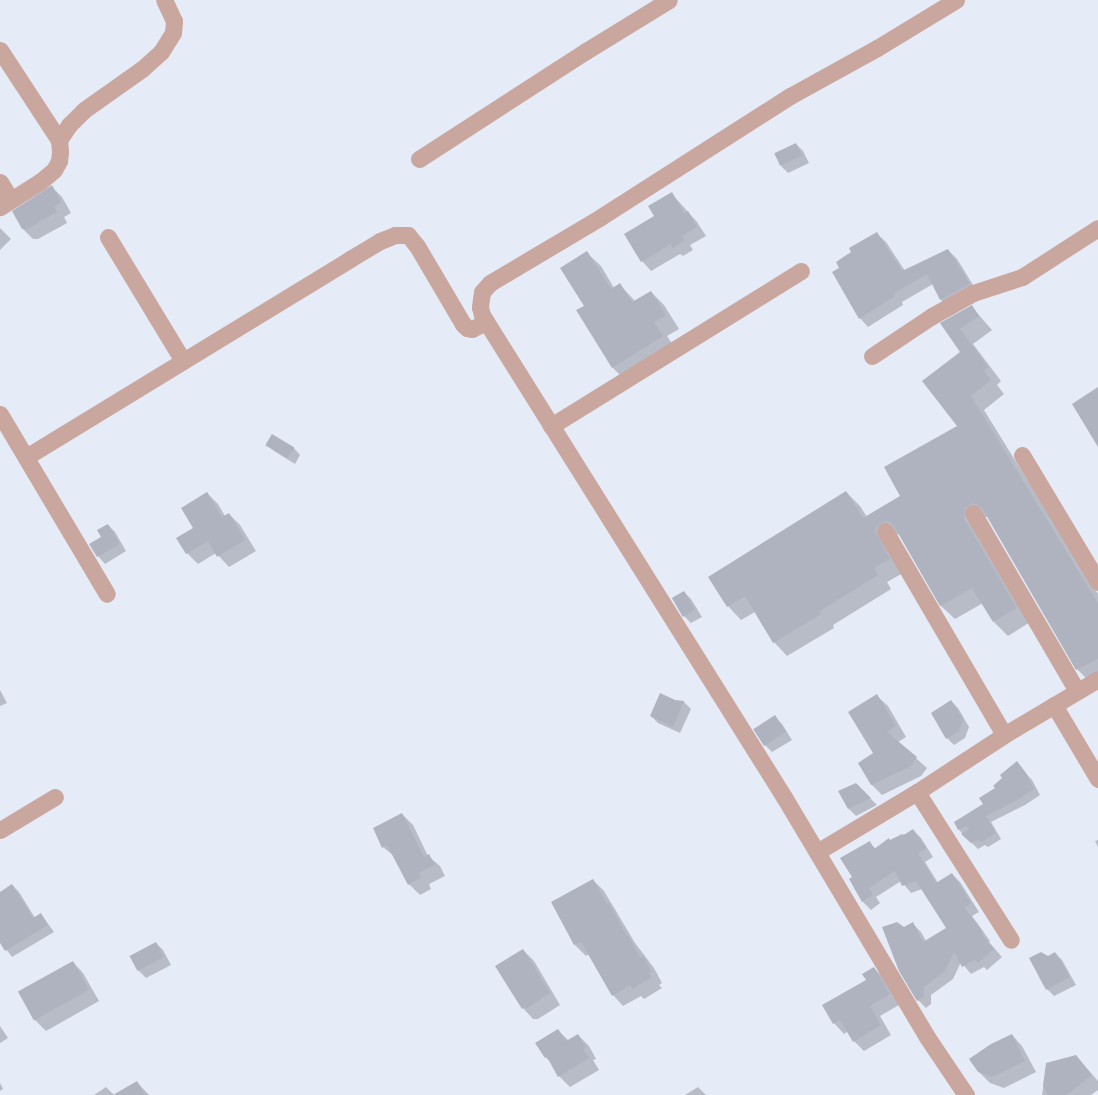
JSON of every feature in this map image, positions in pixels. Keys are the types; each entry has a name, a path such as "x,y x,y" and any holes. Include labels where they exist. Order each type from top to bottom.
{"street":[{"path":"59,140 69,125 84,110 142,69 161,52 173,33 174,21 164,0"},
{"path":"419,159 586,51 669,0"},
{"path":"956,0 877,48 790,96 601,217 490,283 480,297 482,315 486,322 817,852 927,1037 966,1095"},
{"path":"0,50 59,140 59,161 54,170 41,181 6,203 0,182"},
{"path":"872,356 932,316 973,293 1022,277 1098,228"},
{"path":"26,457 380,240 395,235 408,235 417,246 463,324 472,329 486,322"},
{"path":"108,237 183,361"},
{"path":"551,426 801,271"},
{"path":"0,414 107,594"},
{"path":"1022,455 1098,582"},
{"path":"974,513 1077,691"},
{"path":"885,531 1004,735"},
{"path":"817,852 917,792 1004,735 1098,679"},
{"path":"1054,705 1098,779"},
{"path":"917,792 1011,940"},
{"path":"0,830 55,797"}],"building":[{"path":"796,143 802,156 780,166 774,153"},
{"path":"52,185 61,202 54,206 57,212 27,229 22,229 12,211"},
{"path":"672,192 684,213 688,211 697,227 682,236 685,240 672,248 671,244 641,262 624,234 654,216 648,206"},
{"path":"877,232 902,271 948,249 970,284 940,300 927,274 894,293 895,296 859,319 832,272 839,268 836,262 851,252 849,248"},
{"path":"587,251 611,289 620,283 632,302 651,291 666,315 654,322 663,336 612,368 576,310 584,306 560,268"},
{"path":"972,305 979,316 960,329 988,367 984,371 991,380 971,396 1098,603 1098,659 1076,670 982,508 973,503 965,508 964,518 1017,608 993,622 972,588 940,606 894,526 890,522 885,521 877,526 875,531 890,559 874,568 878,575 820,611 821,614 773,643 745,596 727,607 708,577 846,491 863,518 900,496 884,467 957,426 922,381 960,352 940,323"},
{"path":"1098,387 1098,447 1072,404"},
{"path":"272,434 294,447 288,459 265,445"},
{"path":"207,492 222,517 229,513 245,540 217,557 208,541 186,554 176,538 193,528 181,508"},
{"path":"108,524 120,544 97,557 89,544 101,537 97,530"},
{"path":"684,591 695,610 683,617 672,598"},
{"path":"660,693 675,700 684,701 673,727 650,716"},
{"path":"877,694 896,726 887,732 917,757 911,766 871,785 858,763 873,753 848,712"},
{"path":"951,700 963,719 959,731 946,739 931,713"},
{"path":"775,715 786,732 764,746 753,729"},
{"path":"1017,761 1026,773 1034,789 1019,799 986,816 996,833 982,842 978,840 971,843 961,834 969,829 967,826 958,830 954,822 983,804 979,798 995,788 993,786 1002,778 1000,775"},
{"path":"856,783 871,798 848,809 838,791"},
{"path":"402,813 424,857 429,854 435,865 419,873 421,878 408,885 387,845 382,848 373,828"},
{"path":"913,829 926,848 918,853 936,883 952,873 971,903 965,908 994,949 978,963 975,960 962,967 954,952 945,971 924,987 924,996 917,1001 899,971 882,927 897,922 904,927 913,922 923,942 946,928 916,881 902,886 895,871 869,888 873,895 862,902 849,879 852,877 840,858 870,841 874,849 889,838 890,840 902,834 904,835"},
{"path":"593,879 607,904 609,903 627,936 641,958 643,956 652,972 649,974 652,977 632,989 630,985 612,996 581,942 574,945 551,902"},
{"path":"12,884 33,918 41,913 48,925 5,951 0,943 0,892"},
{"path":"156,942 164,957 137,971 130,956"},
{"path":"523,949 550,993 526,1009 525,1007 522,1009 495,966"},
{"path":"1041,952 1048,956 1055,952 1070,977 1046,990 1029,958"},
{"path":"73,961 89,990 34,1020 18,992"},
{"path":"874,967 890,994 870,1006 881,1025 853,1042 840,1020 833,1024 822,1005 866,980 862,974"},
{"path":"558,1029 566,1041 578,1034 586,1048 583,1049 589,1058 558,1077 547,1057 545,1058 535,1043"},
{"path":"1012,1034 1025,1061 992,1077 978,1072 969,1059 991,1044"},
{"path":"1076,1055 1092,1075 1066,1095 1048,1095 1043,1086 1046,1063"},
{"path":"137,1081 145,1095 113,1095"}]}
